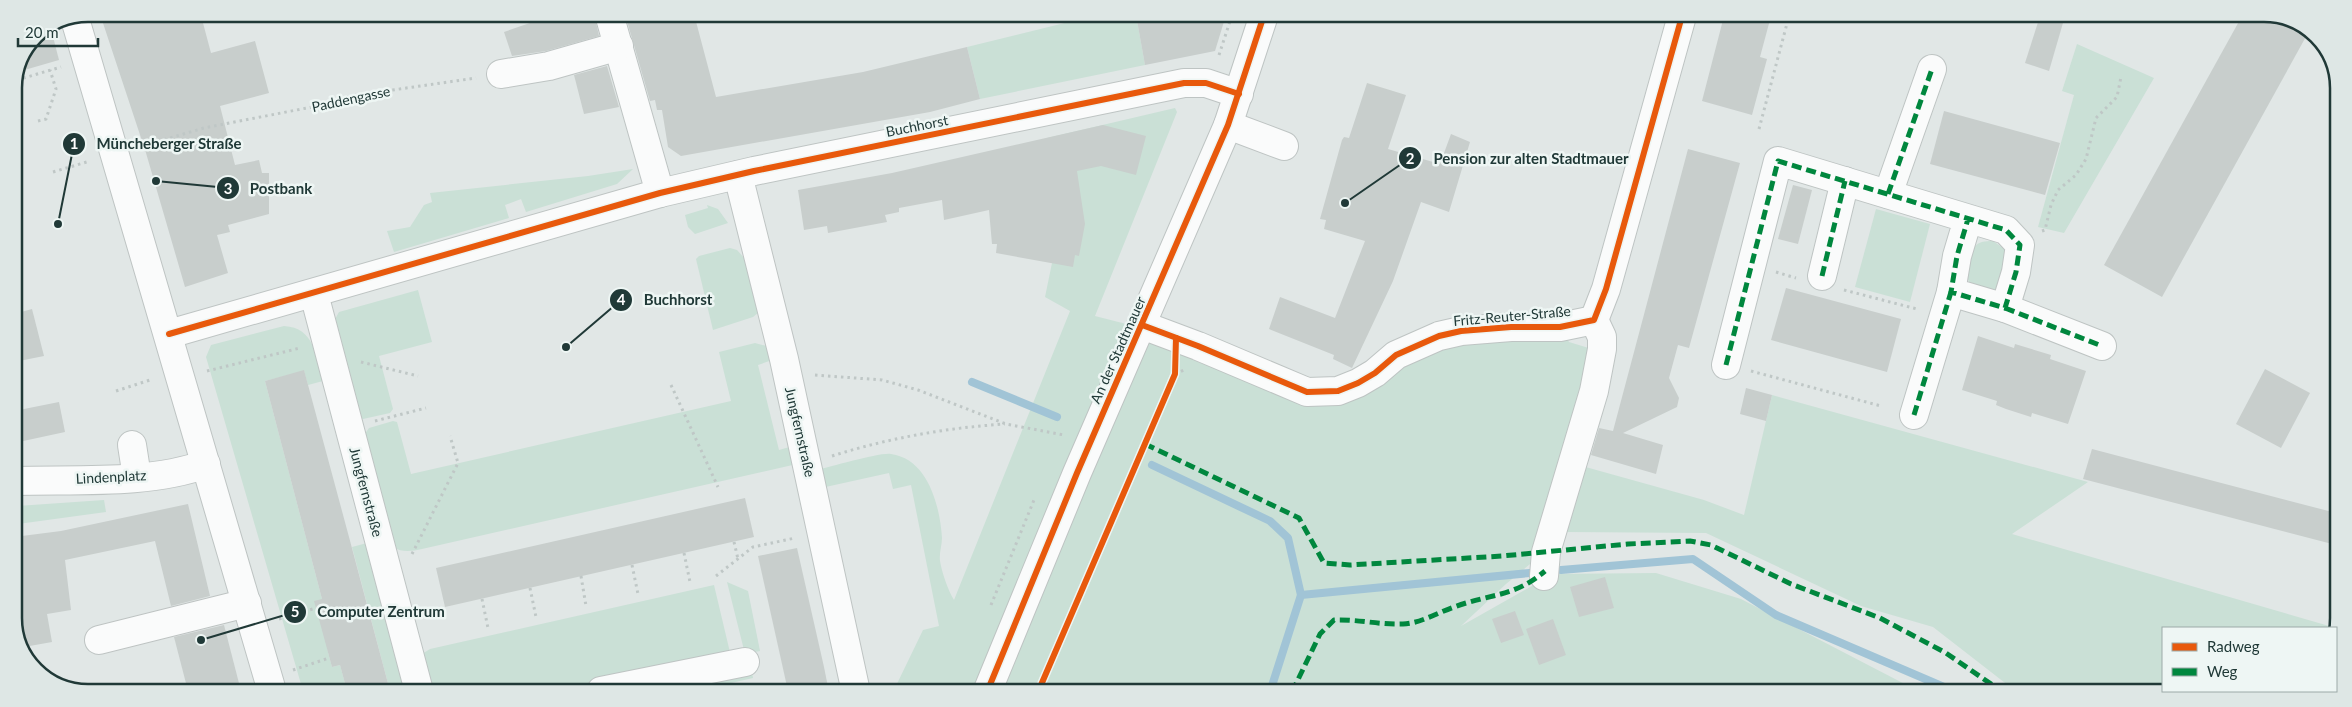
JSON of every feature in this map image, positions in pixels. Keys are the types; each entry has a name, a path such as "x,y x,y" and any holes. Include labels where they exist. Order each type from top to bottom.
{"street":[{"path":"612,22 660,193"},
{"name":"An der Stadtmauer","path":"990,684 1077,473 1228,124 1262,22"},
{"path":"1544,576 1546,552 1594,391 1602,349 1602,338 1594,320 1606,289 1680,22"},
{"path":"76,24 169,334 270,684"},
{"path":"501,74 548,66 619,46"},
{"path":"1888,194 1932,69"},
{"name":"Buchhorst","path":"169,334 314,294 660,193 738,175 1184,83 1206,83 1239,94"},
{"path":"1228,124 1284,146"},
{"path":"1726,365 1778,160 2006,230 2020,245 2016,272 2005,308"},
{"name":"Jungfernstraße","path":"738,175 786,366 854,684"},
{"path":"1821,281 1845,181"},
{"path":"1914,415 1947,304 1957,256 1968,219"},
{"name":"Jungfernstraße","path":"314,294 417,684"},
{"path":"1947,304 2005,308 2102,346"},
{"name":"Fritz-Reuter-Straße","path":"1142,326 1198,346 1307,392 1338,391 1358,383 1375,373 1396,355 1439,336 1461,331 1511,327 1560,327 1594,320"},
{"path":"132,445 137,477"},
{"name":"Lindenplatz","path":"23,481 137,477 188,471 206,464"},
{"path":"99,640 251,614"},
{"path":"636,684 745,662"}],"path":[{"path":"1219,56 1230,22"},
{"path":"1759,129 1787,22"},
{"path":"38,121 46,119 56,89 50,70"},
{"path":"2020,245 2044,230 2051,205 2058,190 2076,175 2086,158 2096,118 2117,97 2121,77"},
{"path":"53,172 85,162"},
{"path":"1751,266 1947,304"},
{"path":"206,372 298,348 328,348 358,362 418,376"},
{"path":"1726,365 1881,406"},
{"path":"786,366 801,372 828,378 891,383 918,390 1006,424 1057,432"},
{"path":"116,391 148,381"},
{"path":"671,385 718,487"},
{"path":"349,428 426,408"},
{"path":"807,461 920,433 950,428 1006,424"},
{"path":"409,559 458,464 450,436"},
{"path":"716,576 753,548 821,525"},
{"path":"734,542 738,559"},
{"path":"684,553 690,582"},
{"path":"632,565 638,594"},
{"path":"581,576 586,606"},
{"path":"530,588 536,617"},
{"path":"482,599 488,628"},
{"path":"251,614 316,608"},
{"path":"293,670 329,658"}],"green space":[{"path":"1069,22 1137,22 1145,65 980,99 967,47"},
{"path":"2077,44 2154,78 2064,233 2038,227 2074,95 2062,91"},
{"path":"1175,108 1177,112 1095,316 1138,327 1200,363 1260,372 1307,392 1396,355 1560,327 1569,342 1592,349 1535,560 1461,626 1553,574 1656,573 1741,599 1905,684 897,684 923,630 939,626 911,485 893,489 889,473 821,488 816,470 885,454 904,458 914,465 923,474 935,499 941,525 940,561 954,600 1070,311 1045,297 1052,263 1047,138"},
{"path":"633,169 617,184 526,212 521,199 505,205 509,218 394,252 387,231 410,227 424,205 432,202 430,193 588,176"},
{"path":"707,205 718,209 728,223 695,234 688,227 685,215 708,208"},
{"path":"1876,209 1930,224 1910,302 1855,287"},
{"path":"1993,241 2006,250 2009,261 1997,290 1983,291 1974,287 1968,280 1967,262 1975,246 1982,242"},
{"path":"730,248 737,250 745,259 759,312 753,317 713,330 696,259 699,256"},
{"path":"418,290 432,342 379,356 393,409 390,413 363,419 358,416 334,321 339,312"},
{"path":"284,326 302,332 312,344 323,381 308,385 304,371 265,381 322,599 328,652 332,667 340,665 345,684 301,684 206,357 211,345"},
{"path":"755,343 770,347 778,358 758,365 779,450 793,446 797,464 422,549 404,551 393,547 364,435 369,428 393,421 397,422 411,474 731,401 719,352"},
{"path":"1772,395 2088,482 2012,534 2329,627 2162,627 2162,684 2006,684 1933,627 1861,606 1706,533 1565,532 1582,466 1704,500 1744,515"},
{"path":"104,500 106,512 23,523 23,506"},
{"path":"367,543 406,684 388,684 352,547"},
{"path":"727,582 748,591 760,651 745,654"},
{"path":"714,585 733,665 750,662 753,678 727,684 426,684 422,654 430,649"}],"building":[{"path":"103,22 201,22 211,53 255,41 269,93 220,106 235,165 259,160 262,173 269,173 269,214 228,225 230,232 217,235 228,273 185,287 146,153"},
{"path":"533,22 596,22 599,36 546,51 512,56 504,32"},
{"path":"627,22 696,22 716,97 863,72 967,47 980,99 930,112 681,156 668,147 662,110 657,110 655,100 650,101"},
{"path":"1137,22 1224,22 1215,51 1145,65"},
{"path":"1722,22 1769,22 1760,57 1767,59 1752,115 1702,101"},
{"path":"2038,22 2063,22 2049,71 2025,63"},
{"path":"2239,22 2272,23 2289,28 2305,38 2162,297 2104,265"},
{"path":"52,34 59,60 26,70 34,52"},
{"path":"607,66 619,107 584,114 574,75"},
{"path":"1367,83 1406,95 1388,149 1440,164 1451,134 1470,142 1449,212 1421,202 1393,281 1352,368 1333,359 1334,355 1269,329 1280,297 1335,318 1365,241 1324,229 1326,220 1320,219 1342,140 1344,137 1349,138"},
{"path":"1944,111 2060,143 2045,195 1930,164"},
{"path":"1103,125 1146,136 1136,175 1101,166 1077,171 1085,224 1079,256 1075,255 1073,267 996,253 997,244 992,244 989,210 944,220 942,200 899,208 899,212 885,215 887,222 828,233 827,226 804,230 798,190 892,173"},
{"path":"1688,149 1740,163 1689,348 1678,345 1669,378 1679,398 1677,407 1623,433 1663,445 1656,474 1591,455 1599,428 1613,431"},
{"path":"1793,185 1812,190 1798,244 1778,239"},
{"path":"1786,288 1901,319 1887,372 1771,340"},
{"path":"32,309 44,356 23,360 22,312"},
{"path":"1978,336 2014,348 2015,344 2051,355 2050,359 2086,371 2068,424 2032,413 2031,417 2006,409 1996,405 1997,401 1962,390"},
{"path":"2265,369 2310,393 2281,448 2236,424"},
{"path":"304,370 388,684 345,684 340,665 332,667 314,601 322,599 265,381"},
{"path":"1746,388 1772,395 1766,421 1740,414"},
{"path":"59,402 65,432 23,441 23,409"},
{"path":"2092,449 2330,511 2330,543 2083,479"},
{"path":"745,498 754,537 445,607 436,568"},
{"path":"188,504 210,596 171,606 155,541 65,560 71,610 47,614 52,642 29,646 23,623 23,536 61,531"},
{"path":"797,548 827,684 786,684 758,556"},
{"path":"1605,577 1614,608 1579,617 1570,587"},
{"path":"1515,611 1524,635 1501,643 1492,619"},
{"path":"1553,619 1566,655 1539,665 1526,629"},
{"path":"224,625 239,684 186,684 174,637"}],"waterway":[{"path":"972,382 1057,417"},
{"path":"1152,465 1270,521 1288,538 1301,595"},
{"path":"1561,570 1693,559 1776,615 1937,684"},
{"path":"1273,684 1301,595 1530,573"}],"marked path":[{"path":"1888,194 1932,69"},
{"path":"1726,365 1778,161 2006,230 2020,245 2016,272 2005,308 1951,292 1957,256 1968,219"},
{"path":"1822,276 1845,181"},
{"path":"1914,415 1951,292"},
{"path":"2005,308 2102,346"},
{"path":"1145,444 1299,518 1324,563 1350,565 1502,556 1628,544 1690,541 1711,545 1791,584 1880,618 1946,653 1991,684"},
{"path":"1296,684 1320,634 1334,620 1394,624 1416,622 1454,607 1523,586 1545,571"}],"cycle path":[{"path":"990,684 1077,473 1228,125 1262,22"},
{"path":"1142,325 1198,346 1307,392 1338,391 1358,383 1375,373 1396,355 1439,336 1461,331 1511,327 1560,327 1594,320 1606,289 1680,22"},
{"path":"169,334 660,193 754,171 1184,83 1206,83 1239,94"},
{"path":"1041,684 1175,374 1176,338"}],"place":[{"name":"Postbank","path":"156,181"},
{"name":"Pension zur alten Stadtmauer","path":"1345,203"},
{"name":"Müncheberger Straße","path":"58,224"},
{"name":"Buchhorst","path":"566,347"},
{"name":"Computer Zentrum","path":"201,640"}]}
